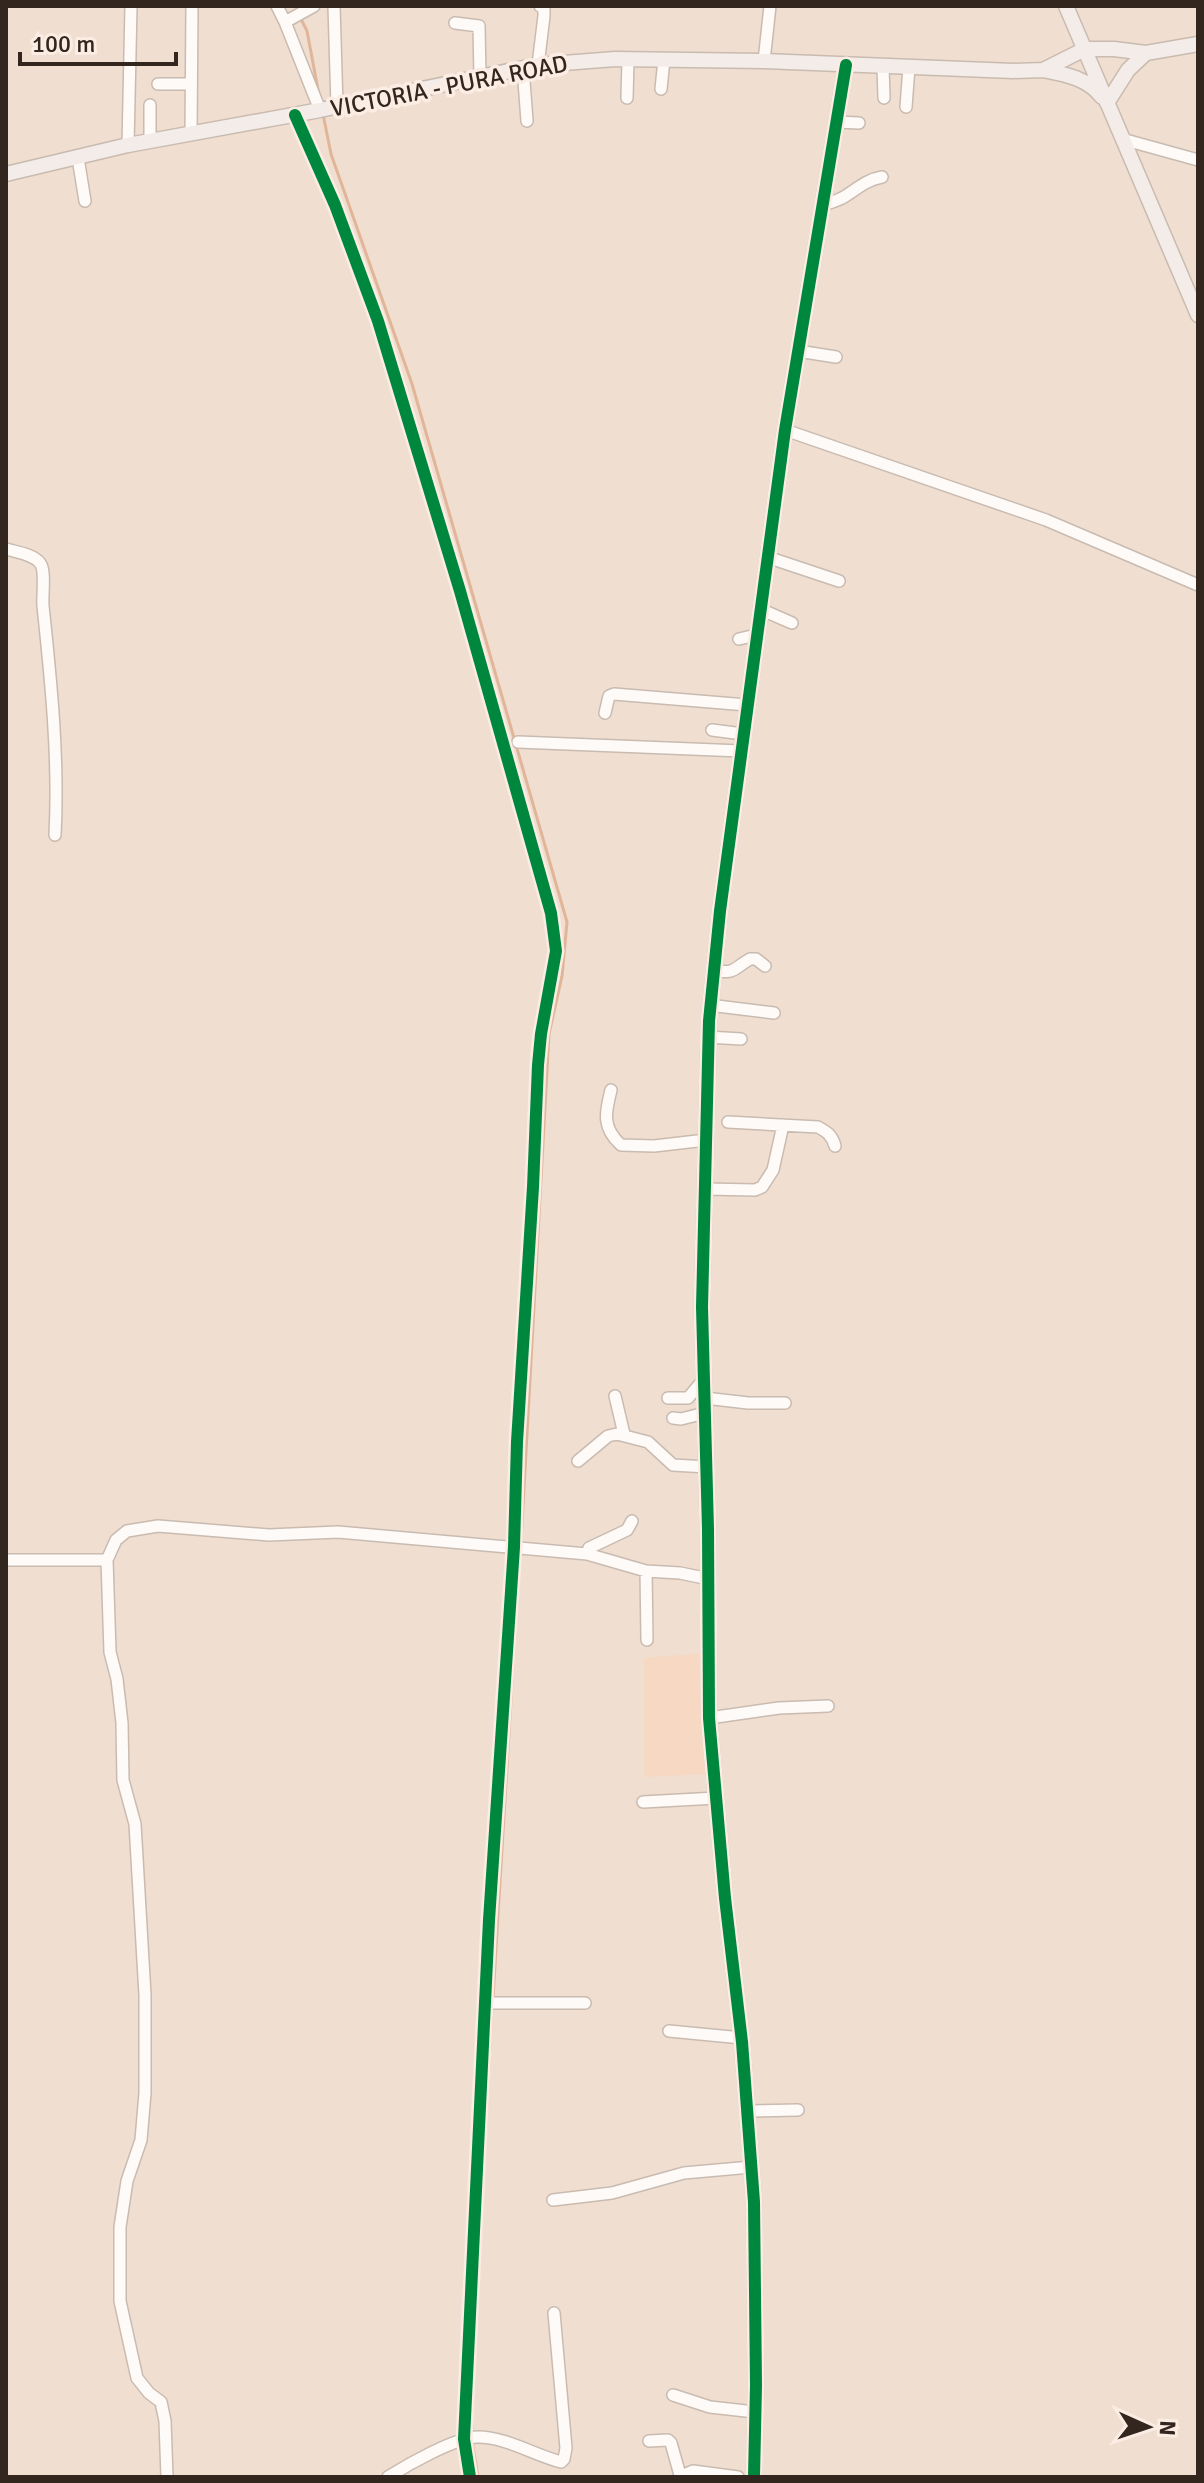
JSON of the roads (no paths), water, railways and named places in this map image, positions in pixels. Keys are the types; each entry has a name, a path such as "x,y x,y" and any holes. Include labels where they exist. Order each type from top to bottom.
{"street":[{"path":"128,145 131,6"},
{"path":"130,30 140,6"},
{"path":"191,134 192,6"},
{"path":"277,6 320,110"},
{"path":"285,22 314,6"},
{"path":"334,6 337,107"},
{"path":"764,61 770,6"},
{"path":"1066,6 1198,315"},
{"path":"538,65 543,7"},
{"path":"455,23 479,26 480,78"},
{"path":"1085,49 1146,53 1198,44"},
{"name":"VICTORIA - PURA ROAD","path":"6,171 538,65 664,60 1043,70 1085,49"},
{"path":"1107,103 1128,70 1146,53"},
{"path":"627,98 628,60"},
{"path":"661,89 664,60"},
{"path":"754,2477 754,2202 742,2038 709,1718 702,1307 709,1005 785,430 846,65"},
{"path":"883,67 884,98"},
{"path":"906,107 909,67"},
{"path":"523,68 527,121"},
{"path":"1043,70 1085,82 1096,88 1107,103"},
{"path":"158,84 191,84"},
{"path":"150,105 150,141"},
{"path":"295,115 335,205 378,321 472,631 551,913 556,941 538,1065 514,1547 485,2003 464,2439 470,2477"},
{"path":"837,122 859,123"},
{"path":"1122,139 1198,160"},
{"path":"78,158 85,201"},
{"path":"823,205 841,198 856,186 882,177"},
{"path":"798,351 836,357"},
{"path":"785,430 1046,520 1198,585"},
{"path":"6,549 40,562 43,570 42,601 48,647 55,772 55,835"},
{"path":"767,557 839,581"},
{"path":"760,609 792,623"},
{"path":"739,639 756,635"},
{"path":"605,713 609,696 614,694 747,705"},
{"path":"712,730 743,734"},
{"path":"518,742 741,751"},
{"path":"713,971 730,972 741,968 750,959 756,959 765,966"},
{"path":"709,1005 774,1013"},
{"path":"708,1037 741,1039"},
{"path":"611,1090 606,1126 621,1145 654,1146 706,1140"},
{"path":"728,1122 818,1127 827,1131 835,1146"},
{"path":"705,1189 755,1190 762,1187 773,1170 783,1125"},
{"path":"668,1398 688,1398 704,1379"},
{"path":"615,1396 624,1434"},
{"path":"673,1418 681,1419 705,1406 785,1403"},
{"path":"578,1461 608,1436 624,1434 648,1442 673,1465 707,1467"},
{"path":"587,1554 589,1548 627,1530 632,1521"},
{"path":"167,2477 165,2421 161,2402 137,2378 120,2301 120,2227 127,2181 141,2140 145,2093 145,1995 135,1824 123,1780 122,1723 117,1679 110,1652 107,1560 116,1540 127,1531 158,1526 269,1535 338,1532 587,1554 646,1571 709,1579"},
{"path":"6,1560 107,1560"},
{"path":"646,1571 647,1640"},
{"path":"709,1718 779,1708 828,1706"},
{"path":"643,1802 716,1798"},
{"path":"485,2003 585,2003"},
{"path":"669,2031 742,2038"},
{"path":"747,2111 798,2110"},
{"path":"553,2200 612,2193 684,2173 751,2167"},
{"path":"388,2477 464,2439 480,2437 509,2443 561,2462 566,2448 554,2313"},
{"path":"673,2395 710,2407 755,2412"},
{"path":"649,2441 671,2443 680,2476 693,2471 738,2477"}],"waterway":[{"path":"300,17 307,31 319,95"},
{"path":"323,114 331,154 412,384 567,922 562,976 549,1034 521,1543"},
{"path":"493,1998 520,1551"},
{"path":"472,2434 492,2006"},
{"path":"472,2441 478,2477"}]}
